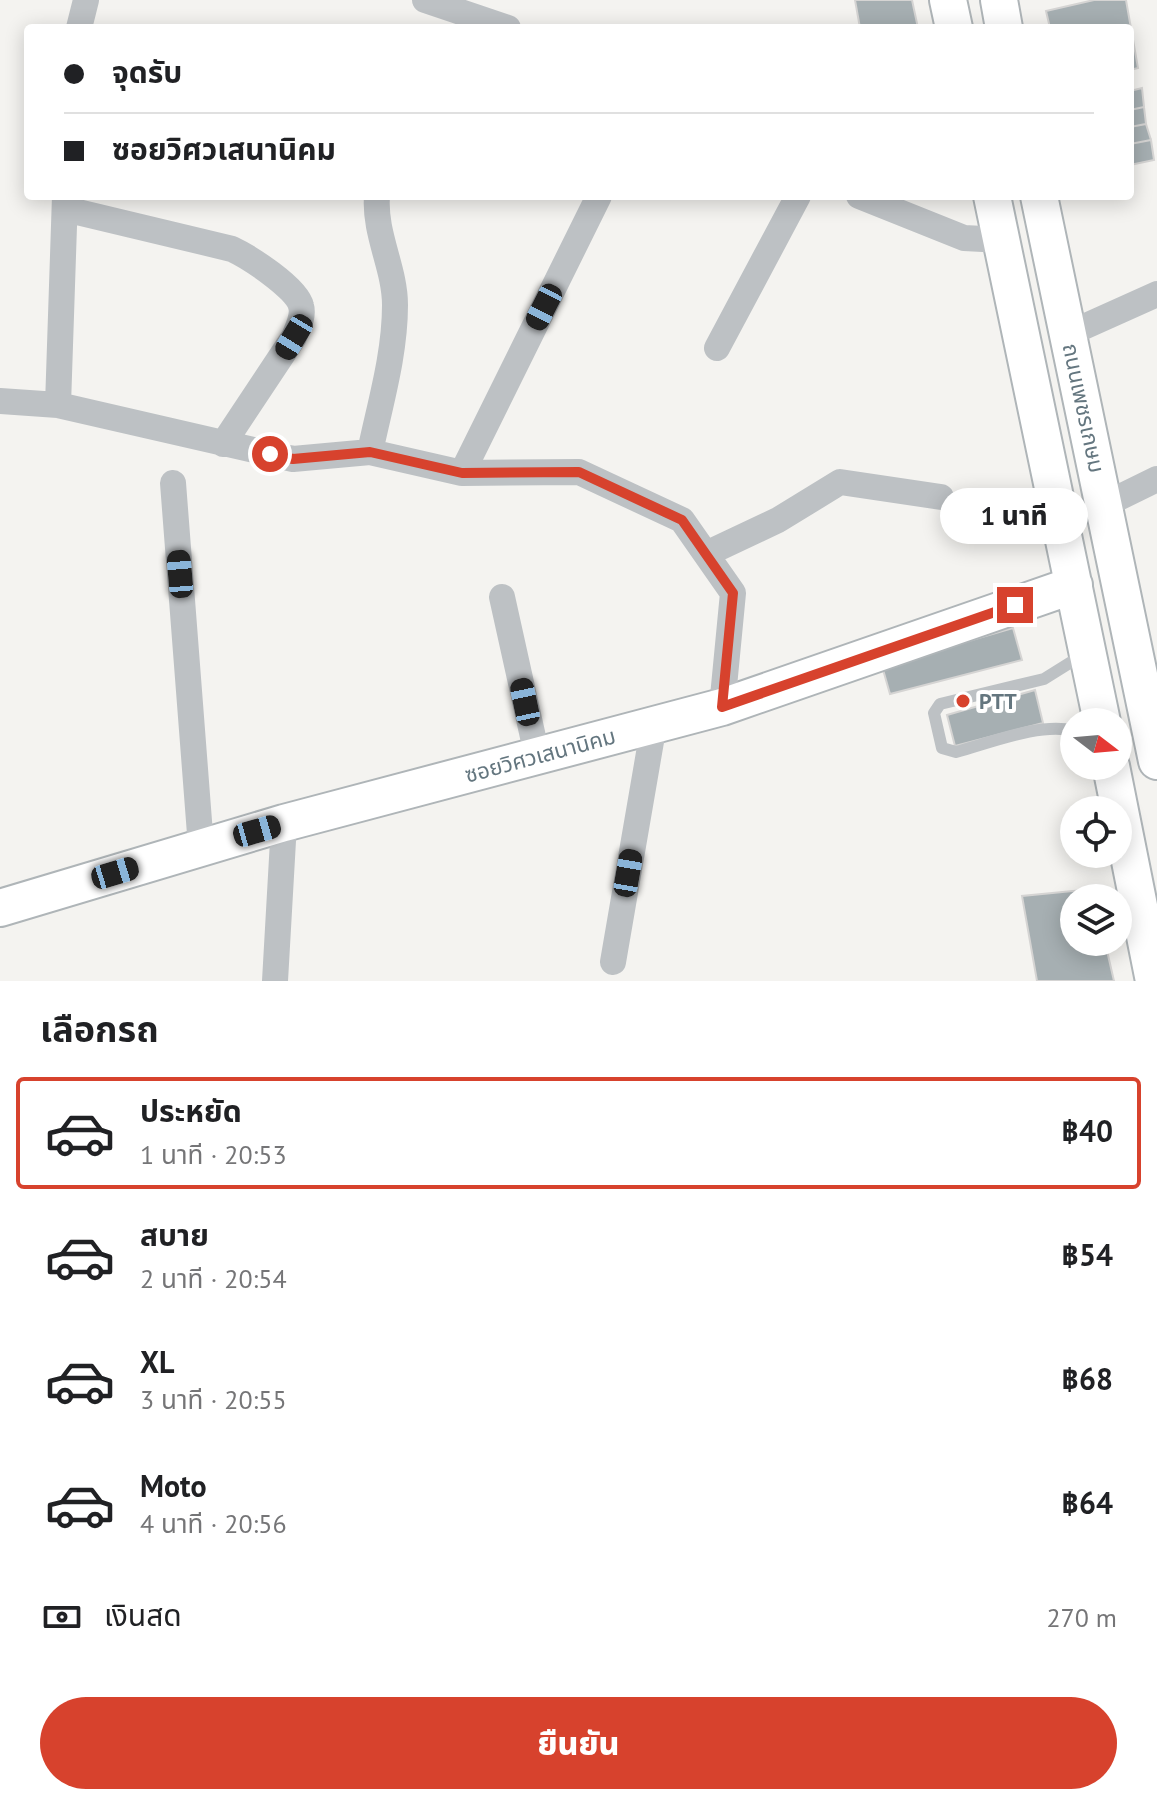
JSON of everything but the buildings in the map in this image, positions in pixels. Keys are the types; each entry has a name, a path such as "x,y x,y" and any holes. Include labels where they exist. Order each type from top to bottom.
{"main road":[{"path":"948,0 953,24"},
{"path":"999,0 1003,24"},
{"name":"ถนนเพชรเกษม","path":"993,200 1099,708"},
{"name":"ถนนเพชรเกษม","path":"1040,200 1104,505 1143,668 1157,761"},
{"name":"ซอยวิศวเสนานิคม","path":"0,908 284,823 722,707 1074,585"},
{"path":"1114,780 1154,981"}],"street":[{"path":"80,24 86,0"},
{"path":"425,0 496,24"},
{"path":"370,452 391,356 395,303 375,216 377,200"},
{"path":"462,473 597,200"},
{"path":"717,348 796,200"},
{"path":"869,200 964,238 1002,240"},
{"path":"58,405 65,203 232,249 254,260 297,297 302,306 301,320 294,337 223,444"},
{"path":"1068,334 1157,294"},
{"path":"0,401 58,405 293,459 370,452 462,473 579,472 682,520 733,593 722,707"},
{"path":"1104,505 1157,479"},
{"path":"706,554 778,520 840,482 941,497"},
{"path":"173,483 201,847"},
{"path":"502,597 537,755"},
{"path":"613,962 654,724"},
{"path":"275,981 284,823"}],"lane":[{"path":"1060,727 1041,729 956,752 942,748 934,713 940,704 1044,679 1088,651"}],"place":[{"name":"PTT","path":"963,701"}],"route":[{"path":"270,454 293,459 370,452 462,473 579,472 682,520 733,593 722,707 1015,605"}]}
